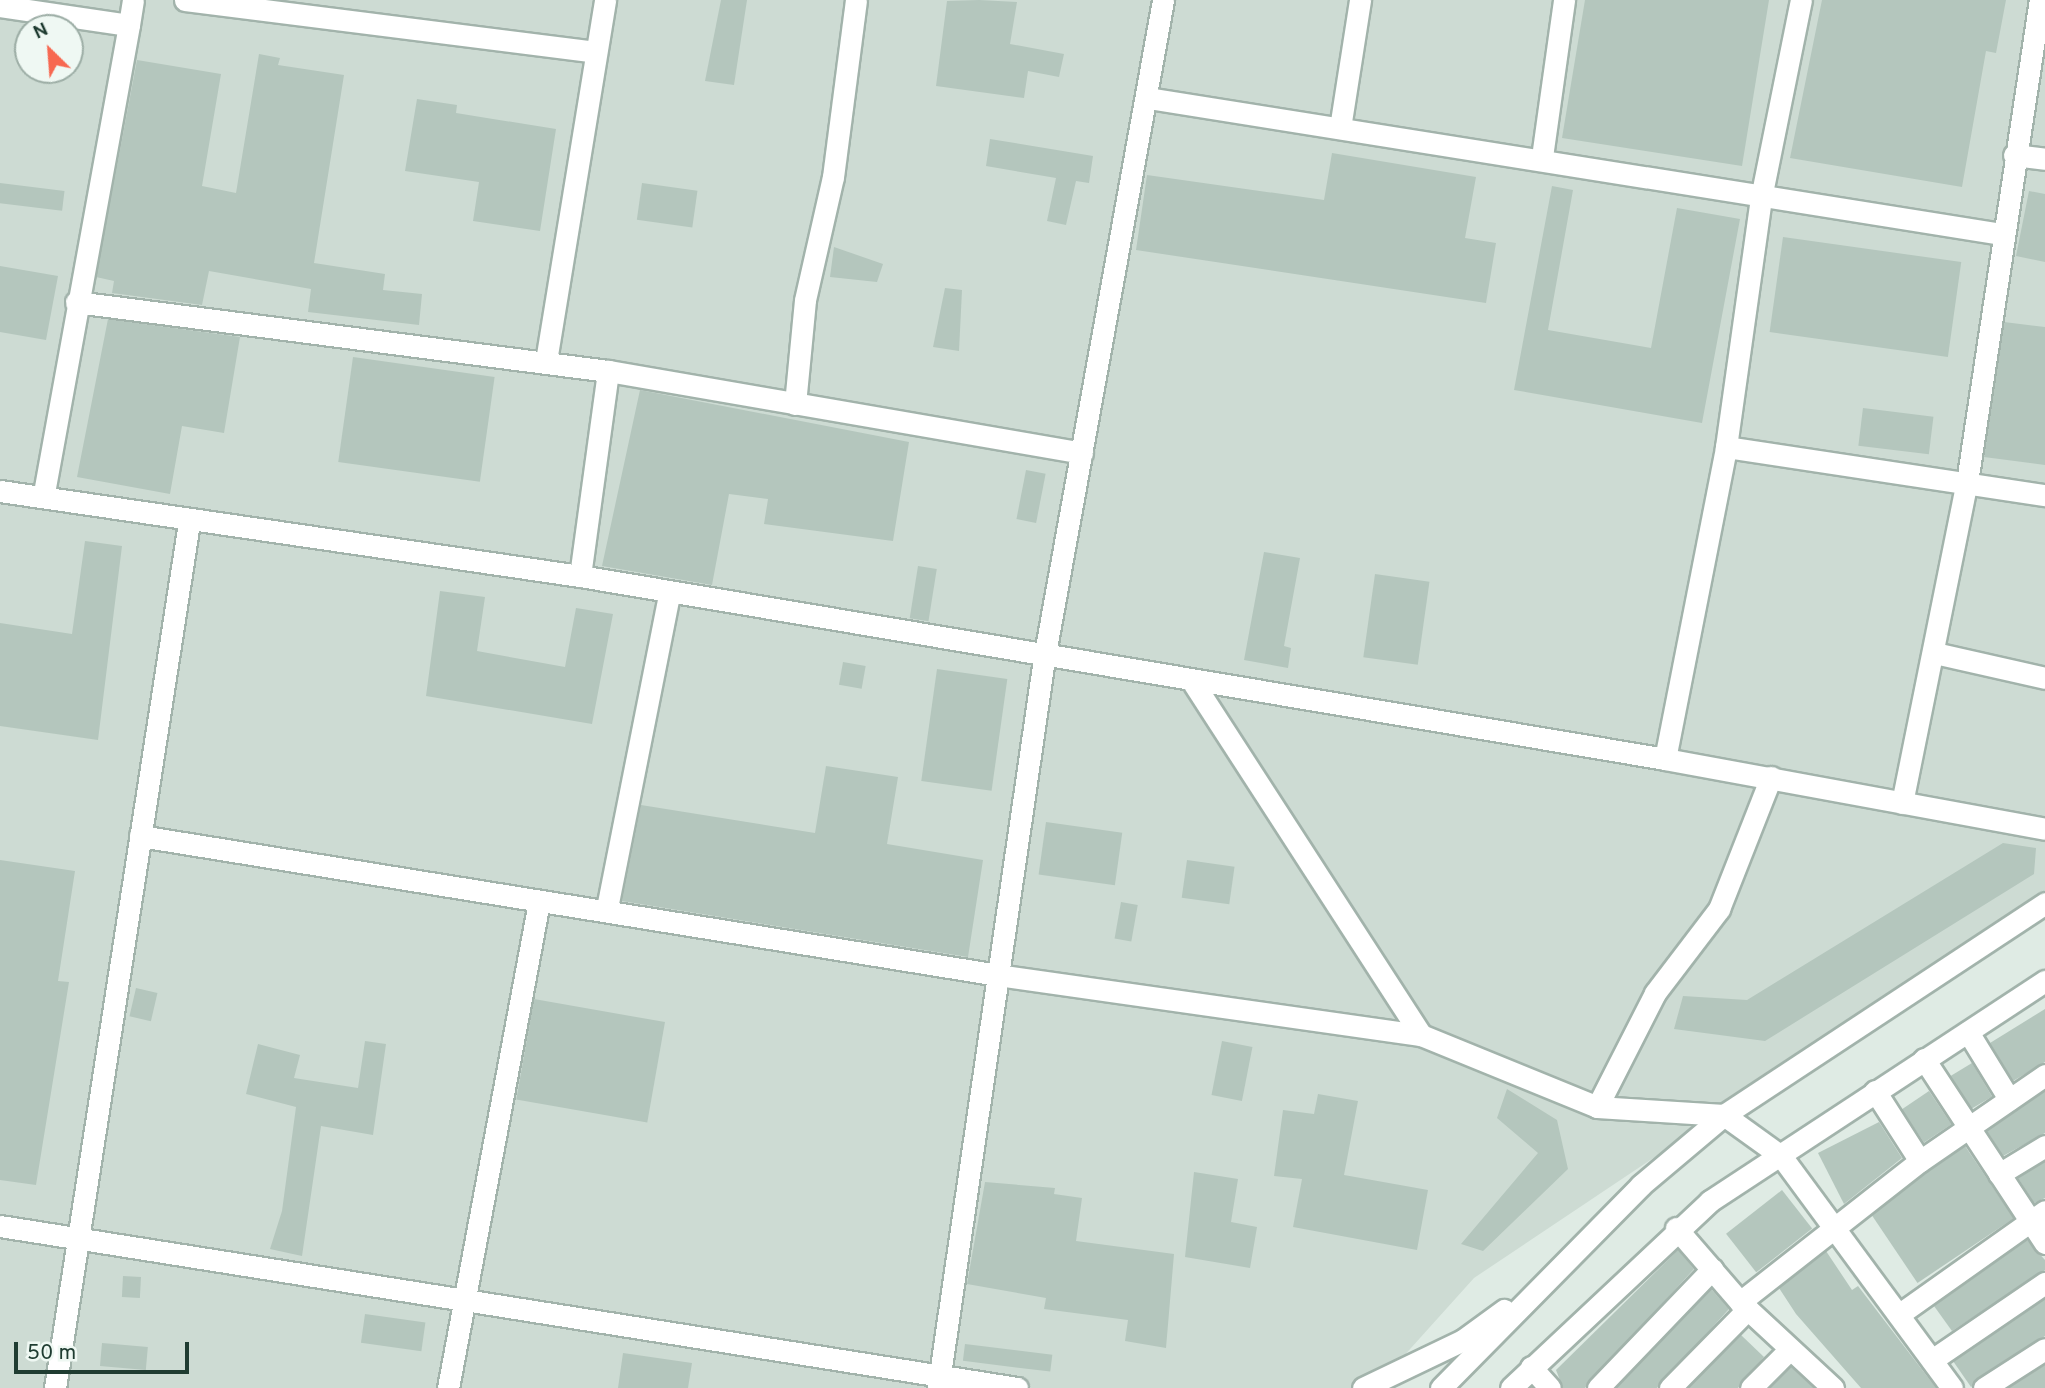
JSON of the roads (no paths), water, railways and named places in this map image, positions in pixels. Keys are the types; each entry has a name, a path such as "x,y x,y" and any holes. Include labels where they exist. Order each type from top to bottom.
{"street":[{"path":"43,496 76,302 133,0"},
{"path":"185,0 596,52"},
{"path":"546,362 605,0"},
{"path":"795,404 805,300 833,177 856,0"},
{"path":"939,1379 1044,659 1163,0"},
{"path":"1340,128 1360,0"},
{"path":"1542,157 1564,0"},
{"path":"1665,758 1726,447 1761,198 1801,0"},
{"path":"1902,803 1936,653 1967,482 2002,234 2040,0"},
{"path":"0,6 129,25"},
{"path":"1147,97 1542,157 1761,198 2002,234"},
{"path":"2014,155 2045,159"},
{"path":"76,302 608,371 1082,453"},
{"path":"580,576 608,371"},
{"path":"1726,447 2045,495"},
{"path":"0,491 189,522 580,576 669,596 1044,659 1665,758 2045,829"},
{"path":"55,1388 82,1240 140,836 189,522"},
{"path":"607,908 669,596"},
{"path":"1936,653 2045,678"},
{"path":"1194,684 1421,1035"},
{"path":"1597,1107 1656,993 1719,909 1771,777"},
{"path":"140,836 539,902 607,908 998,975 1421,1035 1597,1107 1724,1115 1780,1156 1834,1231 1900,1313 1948,1386"},
{"path":"448,1388 539,902"},
{"path":"1441,1388 1641,1185 1724,1115 2045,903"},
{"path":"1511,1388 1676,1228 1875,1091 2045,982"},
{"path":"1968,1032 2008,1099"},
{"path":"1924,1059 1966,1128 1999,1174 2037,1216 2045,1242"},
{"path":"1670,1388 1744,1305 1920,1161 2045,1075"},
{"path":"1875,1091 1920,1161"},
{"path":"1999,1174 2045,1146"},
{"path":"1900,1313 2037,1216"},
{"path":"0,1226 463,1297 939,1379 1017,1388"},
{"path":"1676,1228 1744,1305 1823,1385"},
{"path":"1598,1388 1712,1269"},
{"path":"1363,1388 1463,1340 1559,1271"},
{"path":"1932,1360 2045,1283"},
{"path":"1751,1388 1790,1349"},
{"path":"1984,1388 2045,1349"},
{"path":"1531,1367 1550,1388"}]}
